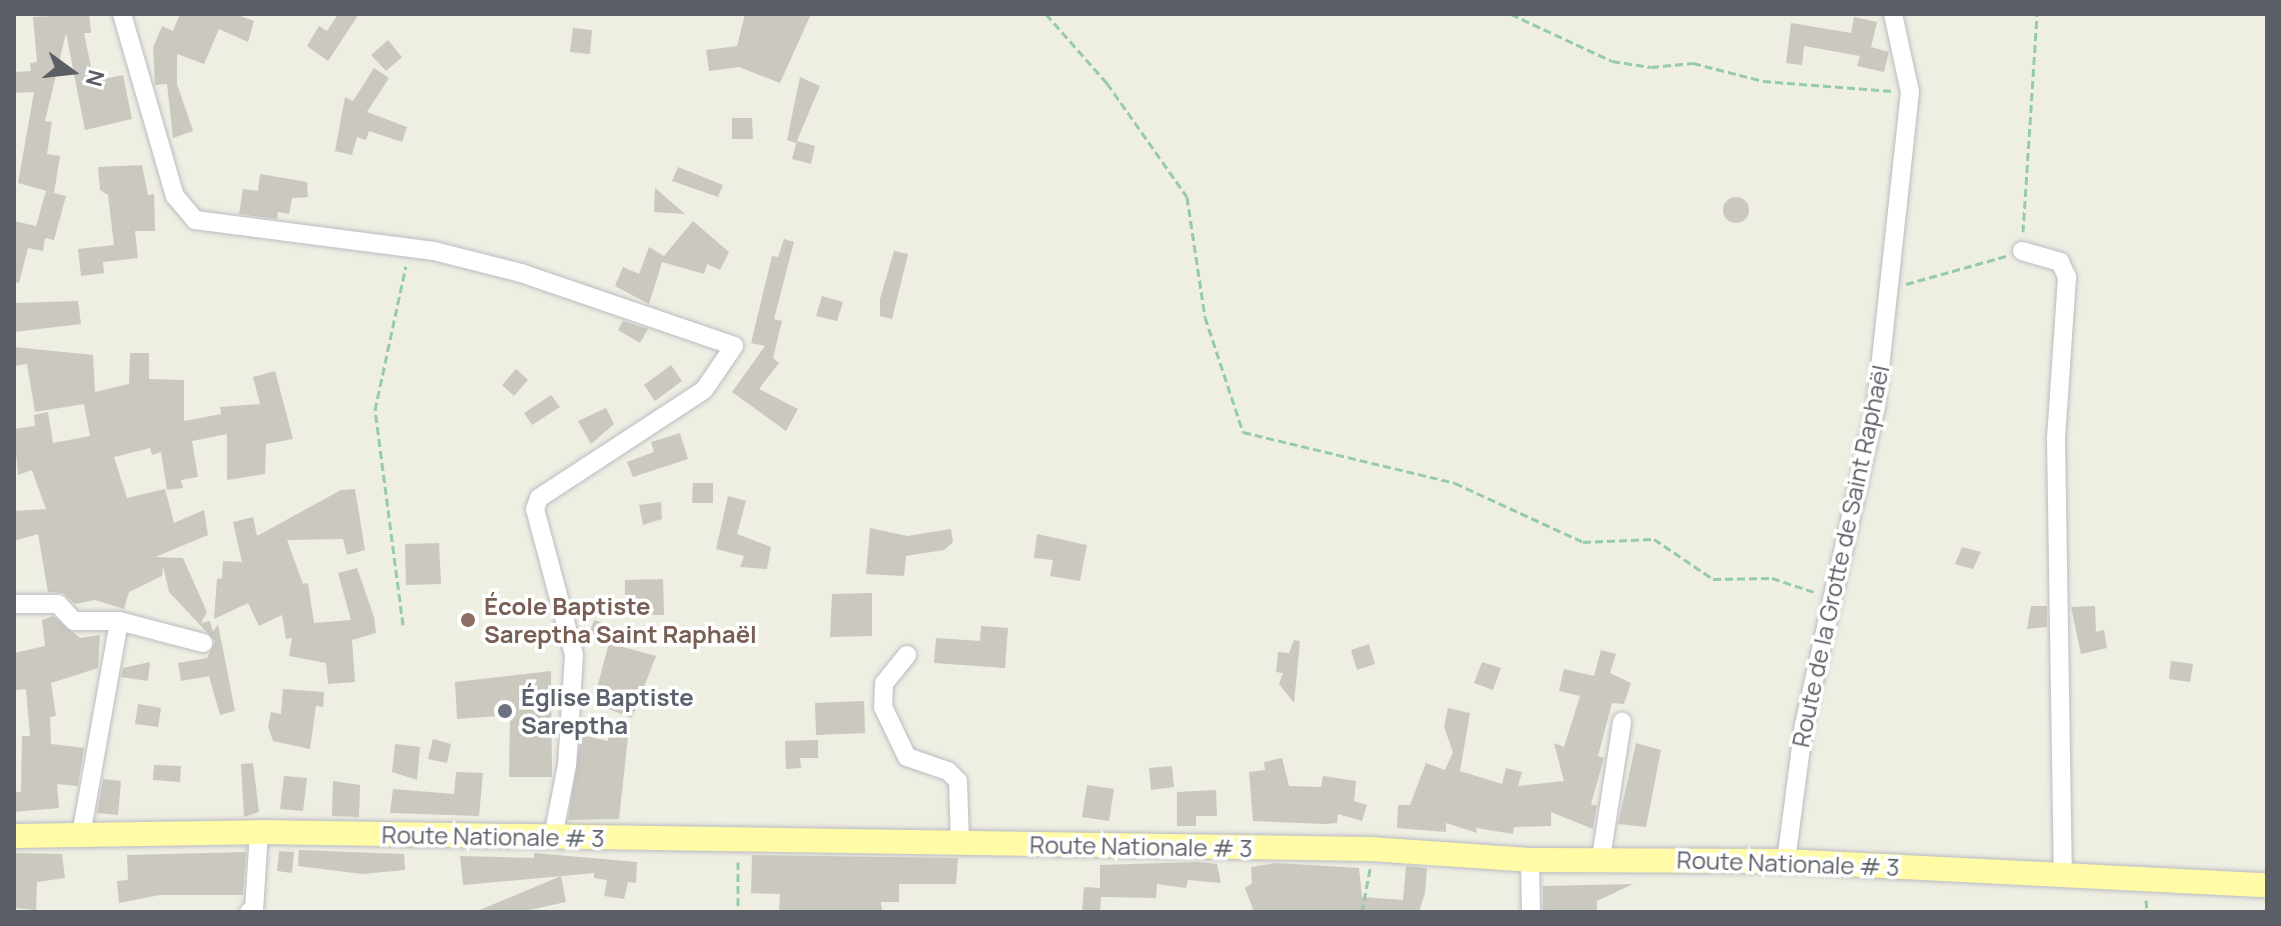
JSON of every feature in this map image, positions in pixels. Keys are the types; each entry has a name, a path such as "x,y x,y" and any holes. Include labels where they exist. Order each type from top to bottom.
{"main road":[{"name":"Route Nationale # 3","path":"14,836 259,832 1370,849 1530,860 1786,861 2267,885"}],"street":[{"path":"122,14 159,147 187,215 204,222 411,246 521,273 734,346 704,390 539,498 535,509 574,655 568,757 553,837"},
{"name":"Route de la Grotte de Saint Raphaël","path":"1786,861 1796,764 1876,405 1891,288 1910,92 1893,14"},
{"path":"2022,251 2060,262 2067,277 2056,438 2063,877"},
{"path":"14,604 58,604 74,621 119,621 203,643"},
{"path":"81,835 119,621"},
{"path":"907,655 889,671 883,707 907,757 948,771 958,781 960,842"},
{"path":"1601,858 1622,722"},
{"path":"249,912 254,911 259,832"},
{"path":"1530,860 1531,912"}],"path":[{"path":"1046,14 1107,83 1187,197 1205,317 1243,432 1455,483 1583,542 1654,539 1713,579 1772,578 1833,600"},
{"path":"1511,14 1612,61 1651,67 1693,63 1763,81 1910,92"},
{"path":"1891,288 2022,251 2037,14"},
{"path":"403,625 375,410 411,246"},
{"path":"738,838 738,912"},
{"path":"1362,912 1370,849"}],"building":[{"path":"89,14 91,33 84,33 94,81 123,75 132,119 85,130 66,33 45,121 52,122 47,154 60,156 54,193 18,183 34,92 14,93 14,72 31,71 30,63 37,62 33,17"},
{"path":"180,14 235,14 254,21 248,42 219,29 204,64 177,54 177,84 193,131 173,138 167,84 155,85 153,48 162,26 173,31"},
{"path":"338,14 359,14 328,61 307,46 319,26 327,31"},
{"path":"745,14 811,14 780,83 739,67 709,71 706,50 737,46"},
{"path":"1854,17 1877,22 1871,47 1889,52 1884,72 1857,66 1860,56 1804,46 1802,65 1786,63 1791,23 1851,33"},
{"path":"573,28 592,30 590,54 570,52"},
{"path":"388,40 402,57 386,71 371,55"},
{"path":"374,68 389,78 367,112 407,127 402,142 369,131 366,140 357,137 352,155 335,151 345,97 353,101"},
{"path":"800,77 820,86 796,143 787,140"},
{"path":"732,118 752,118 753,139 732,139"},
{"path":"797,141 815,146 811,164 792,159"},
{"path":"142,165 148,195 154,194 155,231 135,231 138,258 103,262 104,273 81,276 78,249 114,245 108,195 100,190 98,167"},
{"path":"678,167 723,185 718,197 672,181"},
{"path":"260,174 307,182 308,197 292,198 289,214 278,212 277,219 239,214 243,189 258,191"},
{"path":"655,188 685,214 654,212"},
{"path":"46,191 66,196 54,240 45,238 43,251 28,248 19,283 14,282 14,221 36,226"},
{"path":"1736,197 1745,201 1749,210 1745,219 1736,223 1727,219 1723,210 1727,201"},
{"path":"693,221 729,252 720,270 707,264 704,274 662,262 649,304 615,286 623,267 639,274 649,247 664,256"},
{"path":"784,239 794,242 774,319 782,321 773,358 779,363 759,389 798,409 786,431 732,392 765,346 751,343 772,256 778,257"},
{"path":"894,251 908,254 892,319 880,316 880,299"},
{"path":"822,296 843,302 837,321 816,316"},
{"path":"78,301 81,324 14,332 14,303"},
{"path":"623,321 648,329 640,343 618,330"},
{"path":"14,347 93,355 95,392 129,384 130,353 149,353 149,379 184,380 184,421 221,414 220,407 260,404 253,377 275,371 293,439 266,444 265,474 227,480 227,434 192,441 198,477 181,480 183,488 167,490 161,452 152,455 150,448 114,457 127,498 165,489 174,523 204,510 208,535 155,557 183,558 207,612 201,623 210,621 213,632 218,624 235,711 220,715 209,676 181,681 178,663 207,658 215,641 169,592 163,566 162,576 129,592 124,609 95,600 75,604 63,593 48,592 38,534 14,541 14,511 46,509 32,470 18,475 14,429 35,426 34,415 48,412 53,443 90,436 84,404 35,412 27,364 14,366"},
{"path":"671,365 682,381 655,401 644,385"},
{"path":"516,369 528,380 514,396 502,385"},
{"path":"551,395 560,407 532,425 524,413"},
{"path":"606,408 614,424 591,444 578,421"},
{"path":"680,433 688,459 633,477 627,462 654,452 651,442"},
{"path":"693,483 713,483 713,503 692,503"},
{"path":"355,489 365,550 347,555 343,539 287,540 303,584 308,583 314,623 351,620 338,573 357,568 374,617 376,633 352,640 355,682 328,684 326,663 289,656 292,638 286,639 282,615 259,626 248,603 214,619 217,579 222,578 223,561 242,562 233,522 253,517 257,536 341,490"},
{"path":"728,496 746,501 737,534 771,547 767,569 740,567 744,556 716,549"},
{"path":"661,502 662,519 643,525 639,505"},
{"path":"870,528 907,536 951,529 953,542 944,550 906,556 904,576 866,574"},
{"path":"1037,534 1087,545 1080,581 1050,576 1053,560 1034,558"},
{"path":"439,543 441,584 406,585 405,544"},
{"path":"1962,547 1981,552 1973,569 1955,564"},
{"path":"663,579 664,615 625,615 625,580"},
{"path":"872,593 872,636 830,637 832,594"},
{"path":"2031,606 2047,606 2047,627 2027,629"},
{"path":"2095,606 2096,632 2104,630 2107,648 2081,654 2071,607"},
{"path":"53,616 80,638 100,635 98,668 51,683 56,716 50,717 51,744 84,748 78,786 57,784 59,808 14,812 14,792 21,792 22,736 30,736 26,689 14,690 14,653 45,646 42,620"},
{"path":"594,620 613,626 607,643 588,637"},
{"path":"981,626 1008,628 1005,668 934,663 936,638 980,641"},
{"path":"1294,640 1300,641 1294,703 1279,684 1283,673 1276,672 1278,652 1289,653"},
{"path":"609,643 656,656 632,718 593,703"},
{"path":"1369,644 1375,664 1357,670 1351,650"},
{"path":"1601,650 1616,654 1610,673 1631,683 1624,704 1612,703 1598,756 1604,758 1591,804 1597,806 1593,829 1551,812 1551,826 1514,827 1513,834 1476,828 1477,833 1446,823 1446,832 1397,828 1398,805 1410,805 1426,763 1445,770 1453,752 1444,727 1448,708 1470,713 1460,771 1502,784 1506,768 1522,772 1518,786 1564,781 1554,743 1564,747 1580,696 1559,691 1564,669 1594,676"},
{"path":"2171,661 2193,664 2190,682 2169,679"},
{"path":"150,662 148,681 121,677 123,668"},
{"path":"1482,662 1501,668 1493,690 1474,683"},
{"path":"551,671 552,777 509,777 510,715 457,719 455,682"},
{"path":"283,689 324,692 323,707 316,706 310,749 273,741 268,727 271,712 281,714"},
{"path":"864,701 865,733 816,735 815,703"},
{"path":"138,704 161,708 158,727 135,724"},
{"path":"581,735 608,741 608,736 628,737 619,819 568,820"},
{"path":"433,739 451,744 447,763 428,759"},
{"path":"818,740 818,758 800,758 801,768 786,769 785,741"},
{"path":"1636,743 1661,750 1646,827 1618,824"},
{"path":"395,744 420,747 417,780 392,772"},
{"path":"1282,758 1289,786 1321,787 1323,776 1356,781 1354,801 1367,805 1362,821 1338,814 1337,823 1253,821 1249,772 1265,770 1264,762"},
{"path":"253,763 259,812 244,817 241,764"},
{"path":"154,765 181,766 180,782 153,780"},
{"path":"1172,766 1174,787 1151,790 1149,768"},
{"path":"456,772 483,773 479,816 390,813 393,789 454,794"},
{"path":"284,776 307,778 303,811 280,809"},
{"path":"103,779 121,781 118,815 97,813"},
{"path":"333,781 360,785 359,817 332,816"},
{"path":"1087,785 1114,789 1109,821 1082,817"},
{"path":"1216,790 1217,816 1196,816 1196,826 1177,826 1177,792"},
{"path":"299,850 404,854 405,870 362,874 298,866"},
{"path":"279,851 294,852 292,873 277,871"},
{"path":"246,852 243,895 160,895 119,903 117,881 128,880 127,855"},
{"path":"14,853 62,854 65,878 37,882 36,910 14,908"},
{"path":"534,853 637,862 636,883 628,882 624,899 604,896 607,880 594,878 594,873 463,885 460,856 534,858"},
{"path":"752,855 958,858 956,884 899,884 899,902 881,902 882,912 779,912 780,894 751,893"},
{"path":"1276,863 1359,868 1362,897 1403,900 1406,866 1427,868 1425,893 1419,912 1254,912 1245,888 1252,883 1251,867"},
{"path":"1217,864 1221,883 1188,880 1186,888 1157,884 1156,898 1101,897 1100,912 1082,912 1084,887 1100,888 1100,865"},
{"path":"561,876 566,902 520,912 475,912"},
{"path":"1633,884 1597,901 1597,912 1543,912 1543,886"}],"place":[{"name":"École Baptiste Sareptha Saint Raphaël","path":"468,620"},
{"name":"Église Baptiste Sareptha","path":"505,711"}]}
